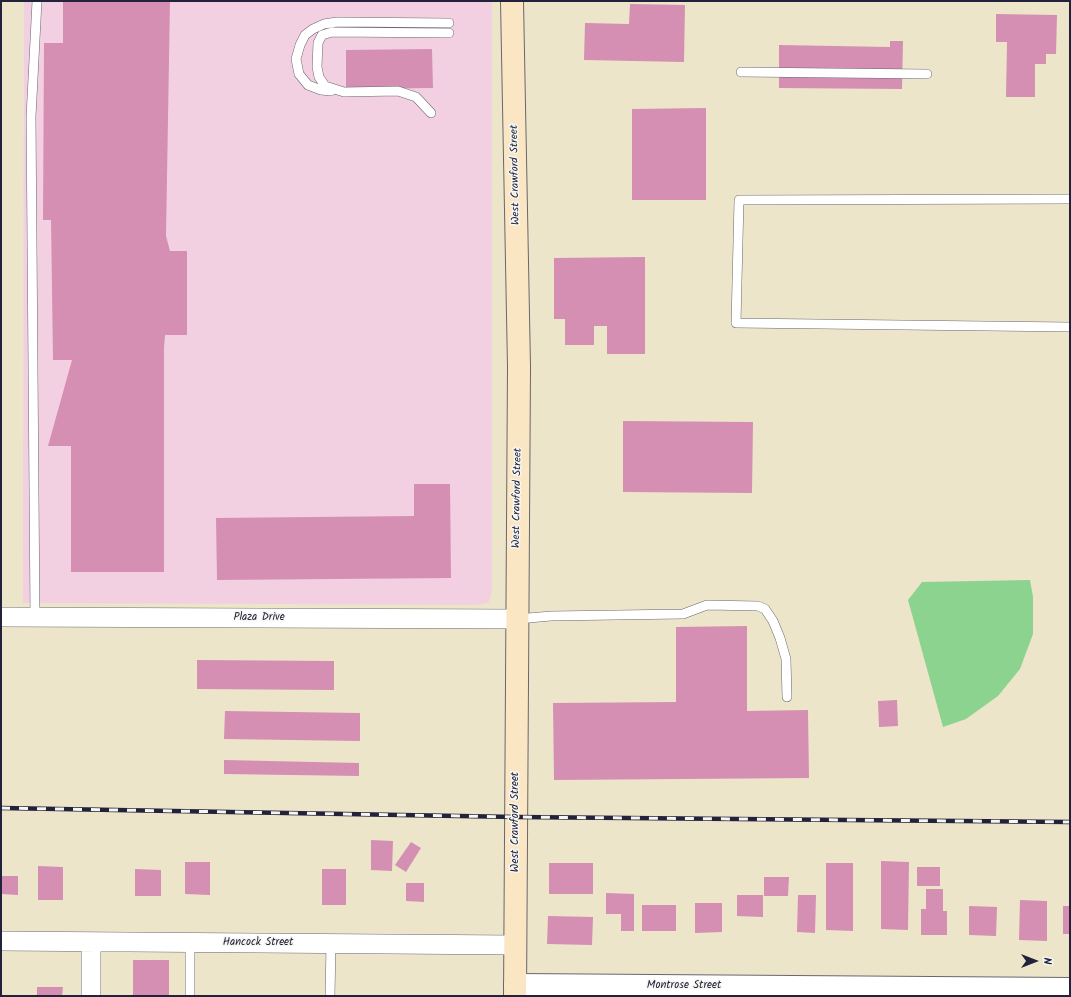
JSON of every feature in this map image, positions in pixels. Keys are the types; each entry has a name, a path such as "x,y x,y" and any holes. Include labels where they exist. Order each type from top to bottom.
{"main road":[{"name":"West Crawford Street","path":"512,1 519,367 515,990"}],"street":[{"name":"Plaza Drive","path":"1,617 517,619"},
{"name":"Hancock Street","path":"1,941 515,945"},
{"path":"91,942 91,996"},
{"name":"Montrose Street","path":"515,990 1024,992 1070,989"}],"lane":[{"path":"35,617 31,117 37,1"},
{"path":"344,92 325,86 319,78 317,53 318,43 322,35 332,32 449,28 337,22 324,24 305,35 300,44 296,59 299,74 308,85 321,90 344,92 398,92 416,97 432,113"},
{"path":"741,72 927,74"},
{"path":"1070,199 739,200 736,322 1070,327"},
{"path":"517,619 551,616 683,614 707,605 758,606 765,609 773,621 780,638 786,659 787,697"},
{"path":"190,942 190,996"},
{"path":"330,996 331,944"}],"shaded area":[{"path":"24,1 492,1 492,589 489,603 475,605 23,603"}],"green space":[{"path":"1030,580 1033,597 1033,634 1020,669 998,696 966,719 943,727 908,600 922,582"}],"building":[{"path":"63,1 170,1 166,236 170,251 187,251 187,335 165,335 164,572 71,572 71,446 48,446 72,360 53,360 51,220 43,220 44,43 63,43"},
{"path":"630,4 685,5 684,62 584,60 585,23 629,24"},
{"path":"996,14 1057,15 1056,54 1046,54 1046,64 1035,64 1035,97 1006,97 1007,42 996,42"},
{"path":"890,41 903,41 902,89 779,88 779,45 890,47"},
{"path":"432,49 433,88 346,89 346,50"},
{"path":"706,108 706,200 632,200 632,109"},
{"path":"645,257 645,354 607,354 607,326 594,326 594,345 565,345 565,319 554,319 554,258"},
{"path":"623,421 753,422 752,493 623,492"},
{"path":"414,484 450,484 451,578 217,580 216,518 414,516"},
{"path":"747,626 747,711 808,710 809,778 554,780 553,703 676,702 676,627"},
{"path":"197,660 334,661 334,690 197,689"},
{"path":"897,700 898,726 879,727 878,701"},
{"path":"225,711 360,713 360,741 224,739"},
{"path":"224,760 359,763 359,776 224,774"},
{"path":"371,840 393,841 392,871 371,870"},
{"path":"411,842 421,848 406,872 395,865"},
{"path":"881,861 909,862 908,930 881,929"},
{"path":"185,862 210,862 210,895 185,894"},
{"path":"549,863 593,863 593,894 549,894"},
{"path":"826,863 853,863 853,931 826,930"},
{"path":"38,866 63,867 63,900 38,900"},
{"path":"917,867 940,867 940,886 917,886"},
{"path":"135,869 161,870 161,896 135,896"},
{"path":"322,869 346,869 346,905 322,905"},
{"path":"1,876 18,876 18,895 1,894"},
{"path":"764,877 789,877 788,896 764,896"},
{"path":"406,883 424,883 424,902 406,901"},
{"path":"926,889 943,889 943,911 947,911 947,935 921,935 921,909 926,909"},
{"path":"606,893 634,894 634,931 621,931 621,914 606,914"},
{"path":"737,895 763,895 763,917 737,916"},
{"path":"798,895 816,895 815,933 797,932"},
{"path":"1020,900 1047,901 1047,941 1019,940"},
{"path":"695,903 722,903 722,932 695,933"},
{"path":"642,905 676,905 676,931 642,931"},
{"path":"969,906 997,907 996,936 969,935"},
{"path":"1063,906 1070,906 1070,934 1063,934"},
{"path":"548,916 593,917 592,945 547,944"},
{"path":"133,960 169,960 169,996 133,996"},
{"path":"37,987 63,987 62,996 37,996"}],"railway":[{"path":"1,808 516,817 1070,822"}]}
